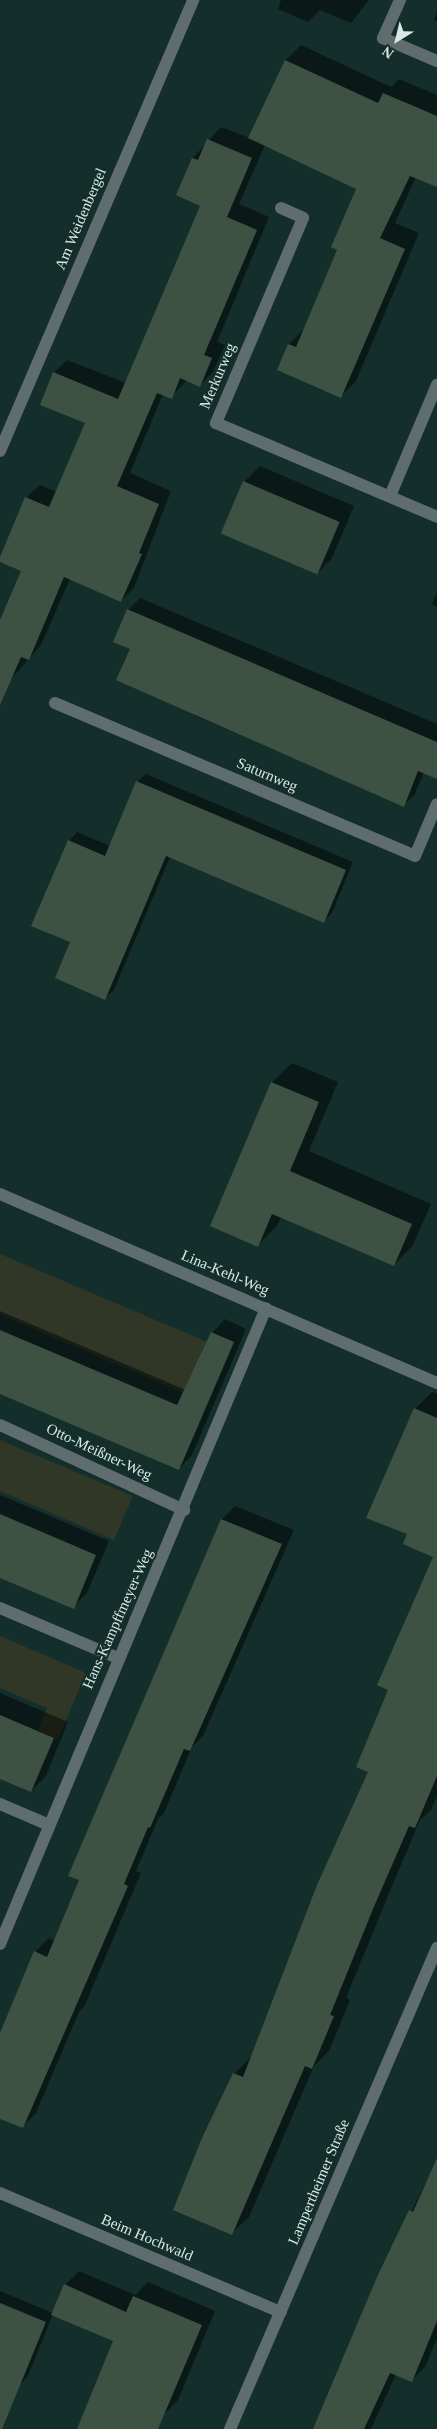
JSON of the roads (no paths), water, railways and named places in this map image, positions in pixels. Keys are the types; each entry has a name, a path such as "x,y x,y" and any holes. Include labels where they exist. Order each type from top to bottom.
{"street":[{"name":"Am Weidenbergel","path":"0,451 193,0"},
{"path":"400,0 384,38 437,61"},
{"name":"Merkurweg","path":"281,208 303,218 216,422 437,517"},
{"path":"390,496 437,385"},
{"name":"Saturnweg","path":"55,703 415,856 437,804"},
{"name":"Lina-Kehl-Weg","path":"0,1194 437,1383"},
{"name":"Hans-Kampffmeyer-Weg","path":"0,1944 118,1658 184,1510 266,1308"},
{"name":"Otto-Meißner-Weg","path":"0,1425 184,1510"},
{"path":"0,1608 118,1658"},
{"path":"0,1804 49,1825"},
{"name":"Lampertheimer Straße","path":"230,2429 437,1948"},
{"name":"Beim Hochwald","path":"0,2193 281,2312"}]}
